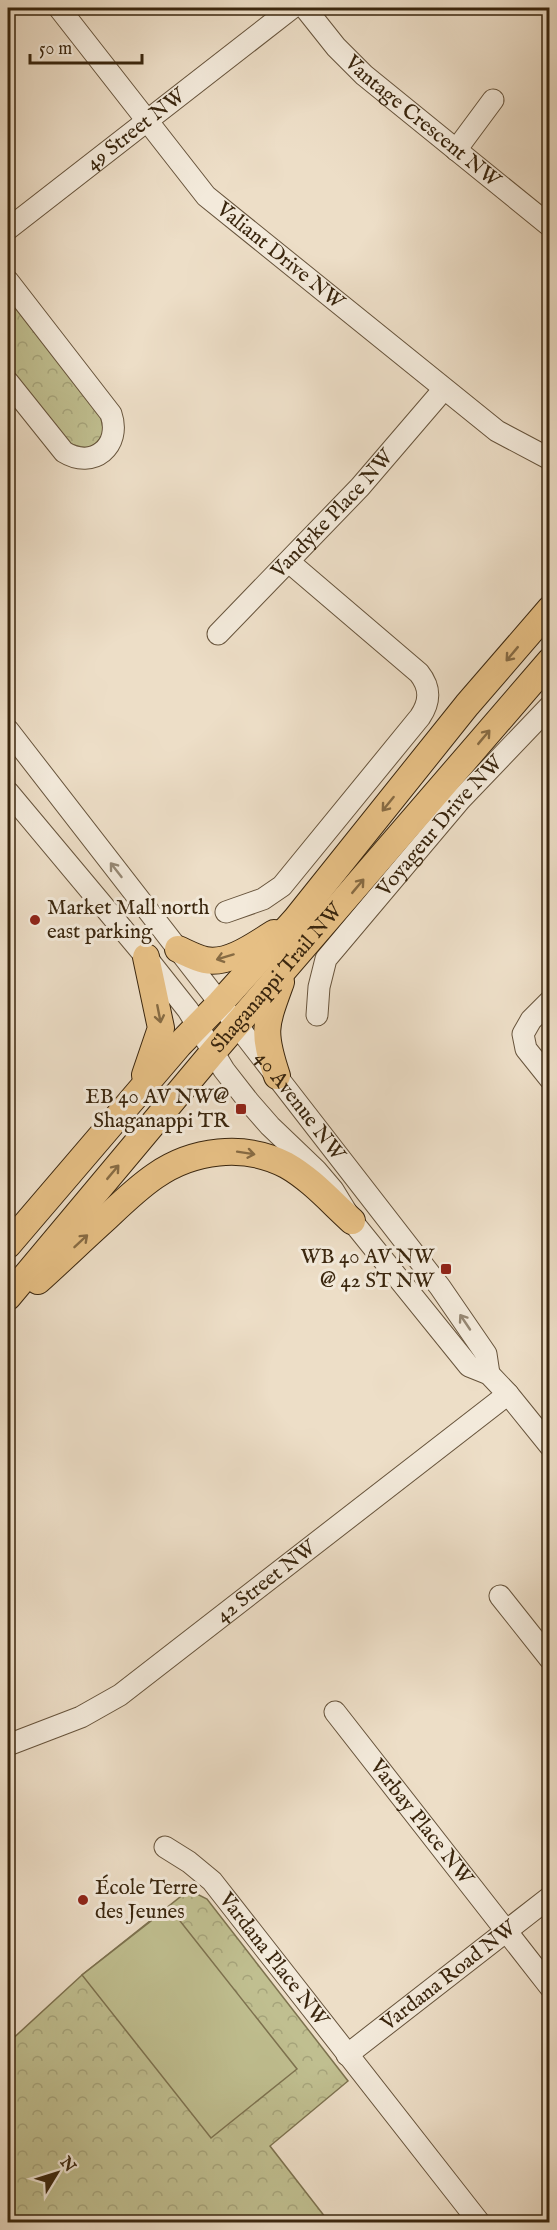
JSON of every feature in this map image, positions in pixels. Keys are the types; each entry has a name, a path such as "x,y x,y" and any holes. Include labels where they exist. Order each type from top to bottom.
{"main road":[{"name":"Shaganappi Trail NW","path":"8,1245 140,1090 295,920 467,705 549,609"},
{"name":"Shaganappi Trail NW","path":"8,1297 213,1052 549,661"},
{"path":"178,949 207,960 228,957 259,943 295,920"},
{"path":"140,1090 161,1028 146,957"},
{"path":"278,1076 269,1050 267,1025 285,970"},
{"path":"8,1310 139,1187 171,1166 200,1155 225,1152 247,1153 284,1164 306,1178 352,1221"}],"street":[{"name":"Valiant Drive NW","path":"59,8 206,196 220,209 497,431 548,458"},
{"name":"49 Street NW","path":"8,229 292,8"},
{"name":"Vantage Crescent NW","path":"305,8 346,59 549,226"},
{"path":"456,150 493,100"},
{"path":"8,281 111,414 114,430 109,445 91,458 70,456 59,447 8,382"},
{"name":"Vandyke Place NW","path":"218,634 360,487 444,389"},
{"path":"226,912 263,899 282,886 420,717 428,701 428,690 419,673 289,562"},
{"name":"Voyageur Drive NW","path":"317,1015 319,987 326,959 460,800 549,706"},
{"name":"40 Avenue NW","path":"8,730 458,1311 486,1354 489,1374"},
{"name":"40 Avenue NW","path":"8,792 188,1010 224,1070 263,1118 333,1190 352,1221 469,1366 489,1374 549,1446"},
{"path":"549,1001 531,1020 522,1034 526,1049 549,1079"},
{"name":"42 Street NW","path":"8,1745 81,1717 120,1695 508,1394"},
{"path":"500,1596 549,1659"},
{"name":"Varbay Place NW","path":"335,1712 549,1988"},
{"name":"Vardana Place NW","path":"165,1847 189,1862 212,1881 478,2223"},
{"name":"Vardana Road NW","path":"347,2055 549,1897"}],"green space":[{"path":"8,297 100,414 104,432 93,445 84,448 67,442 8,366"},
{"path":"189,1890 207,1899 348,2081 270,2146 329,2222 8,2222 8,2043 82,1975"},
{"path":"169,1907 297,2069 211,2138 82,1975"}],"place":[{"name":"Market Mall north east parking","path":"35,920"},
{"name":"EB 40 AV NW@ Shaganappi TR","path":"241,1109"},
{"name":"WB 40 AV NW @ 42 ST NW","path":"446,1269"},
{"name":"École Terre des Jeunes","path":"83,1900"}]}
